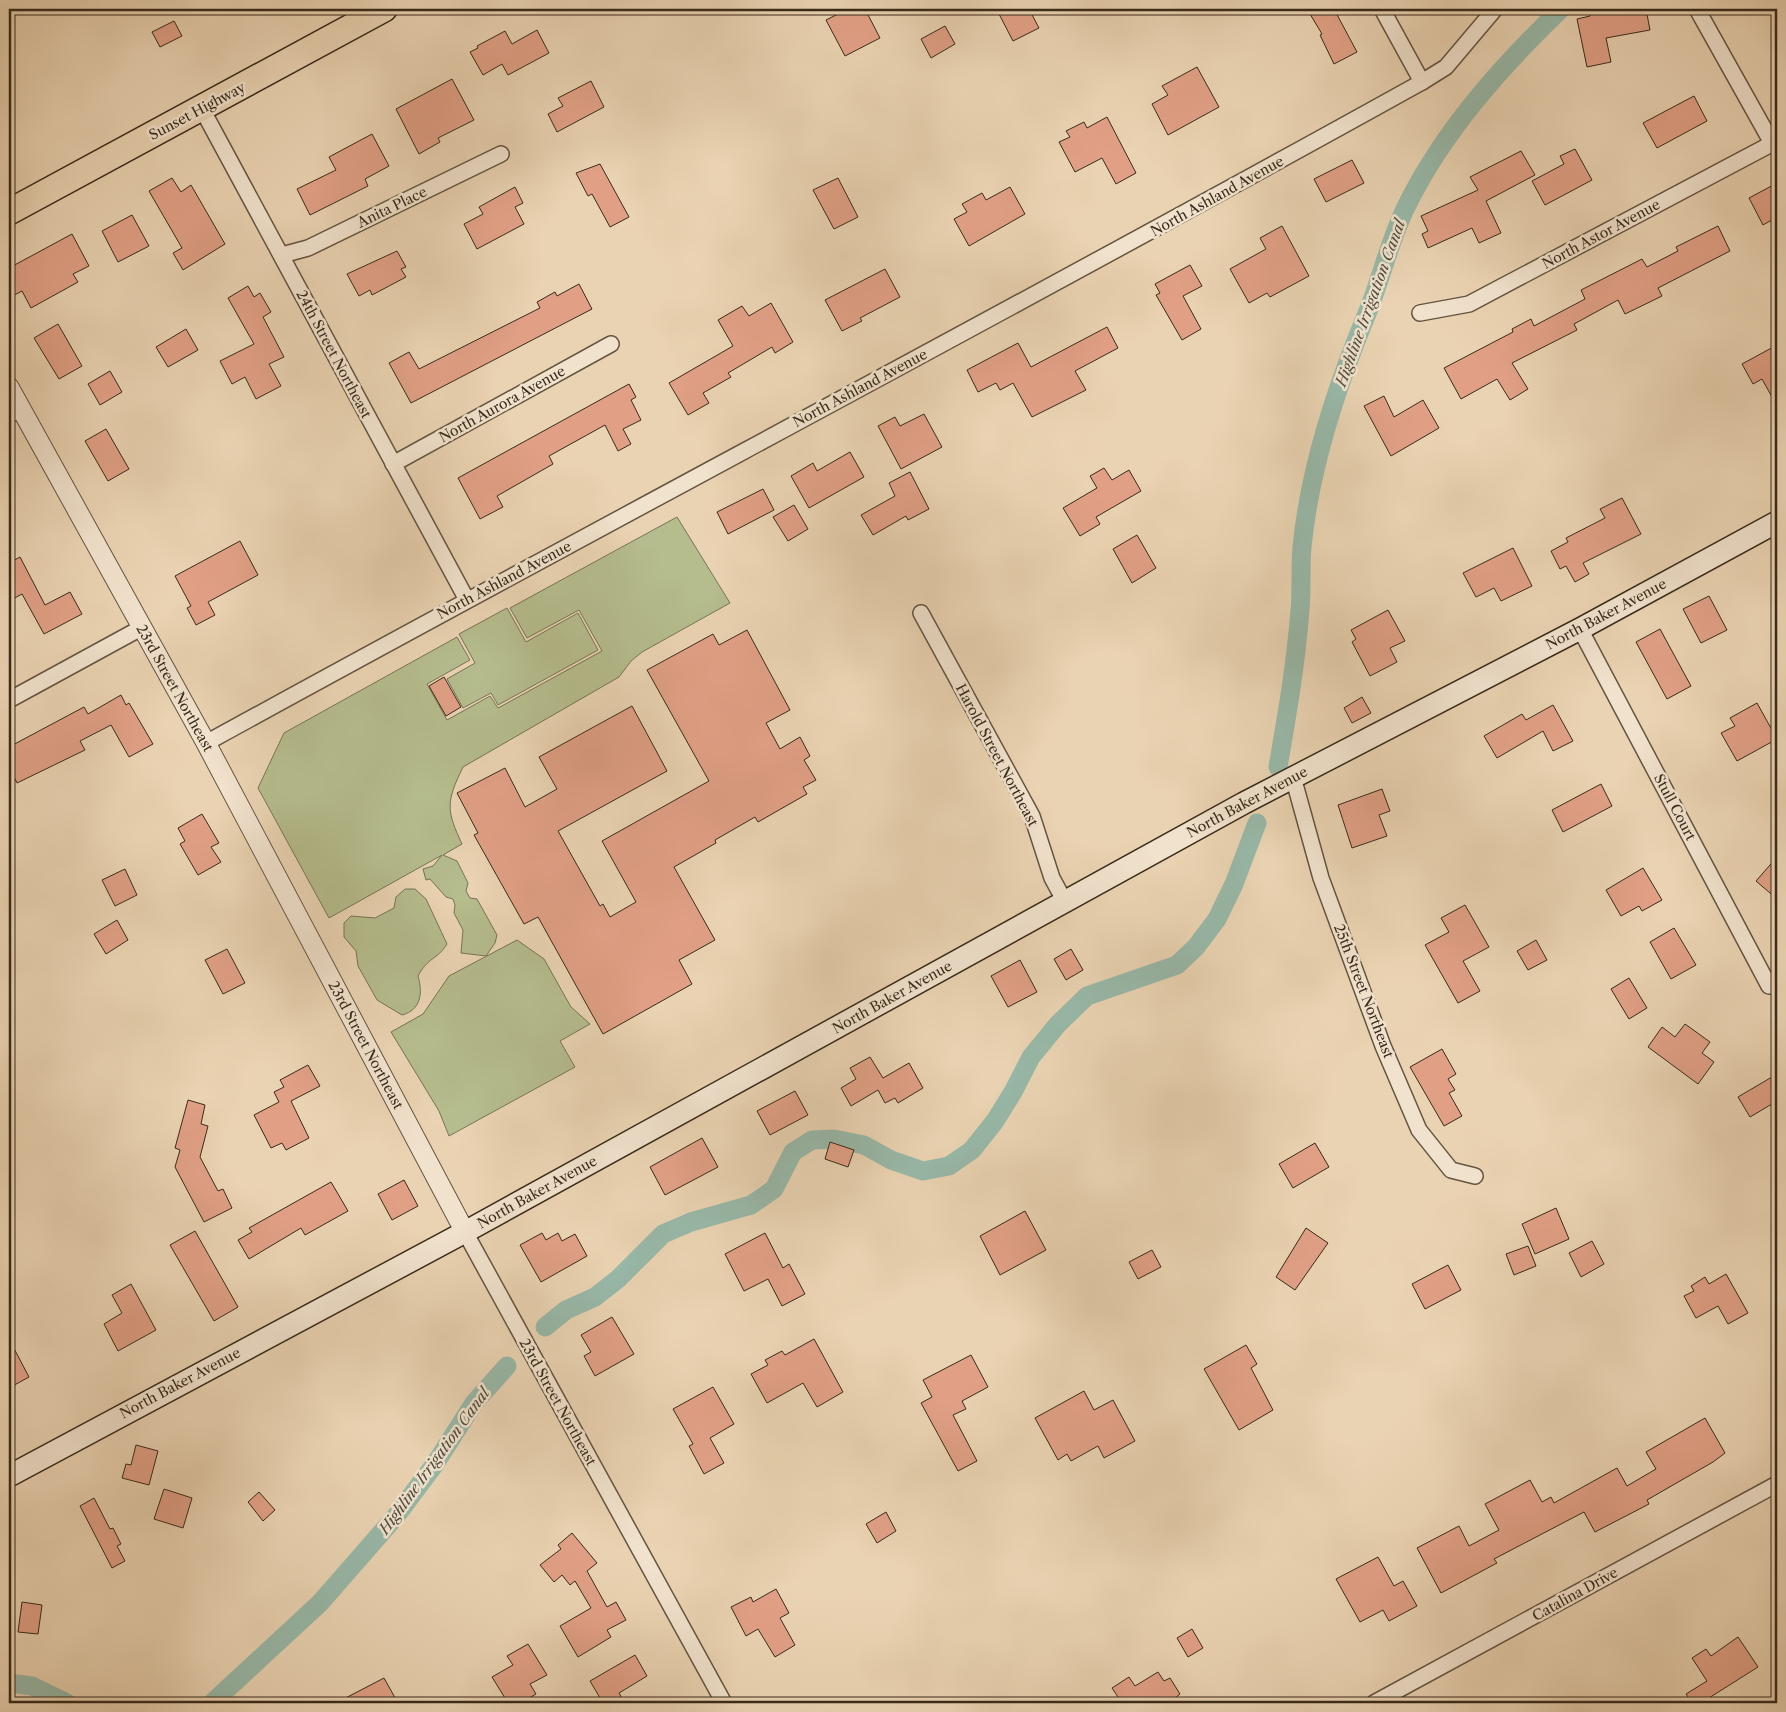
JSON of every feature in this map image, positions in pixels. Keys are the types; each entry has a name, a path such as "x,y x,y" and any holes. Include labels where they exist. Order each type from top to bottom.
{"highway":[{"name":"Sunset Highway","path":"9,212 384,9"}],"main road":[{"name":"North Baker Avenue","path":"9,1476 465,1232 1293,777 1580,629 1777,522"}],"street":[{"path":"1382,9 1422,82"},
{"name":"North Ashland Avenue","path":"206,743 467,600 1171,222 1422,82 1446,67 1495,9"},
{"path":"1697,9 1775,142"},
{"name":"24th Street Northeast","path":"202,108 467,600"},
{"name":"North Astor Avenue","path":"1420,313 1469,304 1775,142"},
{"name":"Anita Place","path":"282,255 308,248 501,154"},
{"name":"North Aurora Avenue","path":"393,464 611,344"},
{"name":"23rd Street Northeast","path":"9,387 15,412 206,743 465,1232 724,1703"},
{"name":"Harold Street Northeast","path":"921,613 1032,816 1052,878 1065,902"},
{"path":"9,700 140,628"},
{"name":"Stull Court","path":"1580,629 1769,986"},
{"name":"25th Street Northeast","path":"1293,777 1321,878 1383,1046 1419,1130 1451,1170 1475,1176"},
{"name":"Catalina Drive","path":"1374,1703 1777,1484"}],"green space":[{"path":"677,517 730,603 642,652 631,661 619,677 463,767 457,779 450,806 453,823 462,844 443,855 457,861 468,883 466,891 470,898 477,899 497,935 495,943 486,956 461,953 463,930 454,913 455,905 453,899 446,897 430,879 426,880 423,869 433,866 442,855 329,918 258,788 284,733 457,637 470,660 427,684 447,720 490,696 498,708 602,651 579,610 527,638 510,608"},
{"path":"507,608 526,642 578,613 598,650 498,705 491,693 463,708 447,679 475,663 459,634"},
{"path":"405,889 415,889 426,899 447,944 418,976 420,994 417,1005 408,1013 402,1015 377,1000 358,966 356,951 344,937 344,923 351,916 375,918 394,908 396,897"},
{"path":"517,940 544,959 571,1007 590,1024 560,1041 575,1067 449,1136 439,1111 391,1032 423,1014 449,976"}],"building":[{"path":"848,9 865,9 880,38 845,56 826,20"},
{"path":"1009,9 1029,9 1039,28 1013,41 999,14"},
{"path":"1307,9 1334,9 1357,52 1334,64 1320,35 1322,34"},
{"path":"1588,9 1646,9 1650,30 1606,38 1611,62 1587,67 1577,19 1590,16"},
{"path":"174,21 182,36 160,47 152,32"},
{"path":"945,26 955,44 931,58 921,39"},
{"path":"537,30 549,53 508,75 502,64 483,75 470,52 478,48 477,46 505,31 512,44"},
{"path":"1197,67 1219,107 1168,135 1152,104 1168,95 1162,86"},
{"path":"452,79 474,120 438,138 440,142 419,154 396,109"},
{"path":"591,81 604,107 557,132 548,114 563,106 558,98"},
{"path":"1694,96 1707,121 1657,148 1643,123"},
{"path":"1107,117 1136,173 1116,184 1102,158 1075,172 1059,142 1070,137 1066,131 1084,122 1087,128"},
{"path":"372,134 389,166 365,179 368,186 310,215 297,189 336,170 329,157"},
{"path":"1575,149 1592,180 1545,205 1532,181 1564,164 1560,156"},
{"path":"1521,151 1535,175 1486,201 1501,233 1479,243 1472,228 1428,248 1422,234 1428,231 1421,216 1478,190 1470,177"},
{"path":"1352,160 1364,183 1326,202 1314,179"},
{"path":"600,164 629,217 610,227 592,194 588,196 576,173"},
{"path":"172,178 181,192 191,185 225,244 183,270 173,253 182,248 149,191"},
{"path":"838,178 858,217 834,229 813,190"},
{"path":"1777,183 1777,217 1763,225 1749,198"},
{"path":"515,187 523,203 515,207 524,224 477,249 464,224 483,214 479,207"},
{"path":"1010,187 1025,214 969,246 954,219 967,212 962,204 982,193 986,200"},
{"path":"132,215 149,246 118,262 102,231"},
{"path":"1282,226 1309,276 1270,297 1267,293 1249,303 1230,269 1266,249 1260,238"},
{"path":"1718,226 1730,251 1658,288 1662,296 1625,314 1618,300 1574,324 1577,330 1512,363 1528,389 1510,400 1497,379 1461,399 1444,368 1513,332 1512,329 1531,319 1534,326 1585,299 1581,290 1642,259 1647,267 1678,251 1676,247"},
{"path":"72,234 89,266 73,274 78,282 31,308 22,291 9,298 9,268"},
{"path":"397,251 406,267 401,269 406,277 372,295 370,290 359,296 347,274"},
{"path":"1190,265 1202,286 1183,296 1201,329 1182,340 1156,295 1160,293 1155,284"},
{"path":"885,269 900,297 860,318 862,321 842,331 825,300"},
{"path":"579,284 592,309 411,403 389,363 409,352 419,369 540,308 537,302 555,292 557,296"},
{"path":"248,286 254,297 260,293 271,312 263,317 284,357 269,364 281,386 256,399 245,377 232,384 220,361 254,344 228,298"},
{"path":"771,303 793,342 775,353 772,347 728,373 731,377 703,393 709,403 688,415 669,383 733,346 718,320 742,306 749,316"},
{"path":"58,324 82,366 59,379 34,338"},
{"path":"1107,327 1118,348 1075,371 1086,390 1032,417 1013,383 1000,390 996,383 978,392 967,370 1018,343 1031,367"},
{"path":"186,329 198,350 168,367 156,347"},
{"path":"1777,345 1777,406 1762,379 1753,384 1742,364"},
{"path":"110,371 122,392 100,405 88,384"},
{"path":"629,384 636,397 631,400 641,420 623,429 631,444 618,451 605,425 549,456 553,464 497,496 503,507 480,519 458,478"},
{"path":"1384,396 1394,417 1423,400 1439,428 1391,456 1364,406"},
{"path":"924,414 942,447 901,469 878,426 895,417 900,426"},
{"path":"106,429 129,469 108,481 85,441"},
{"path":"850,452 864,477 809,508 791,476 813,463 817,471"},
{"path":"1104,468 1112,480 1129,470 1141,491 1096,517 1100,524 1080,536 1063,508 1097,488 1090,476"},
{"path":"910,472 929,509 908,520 906,516 873,535 861,515 895,496 889,483"},
{"path":"763,489 774,510 728,534 717,512"},
{"path":"1622,498 1641,534 1583,563 1589,574 1575,582 1566,566 1560,569 1551,551 1568,542 1566,538 1605,518 1600,509"},
{"path":"794,505 808,529 788,541 773,517"},
{"path":"1137,535 1156,568 1132,583 1113,549"},
{"path":"240,541 258,575 208,602 215,615 196,625 187,608 191,606 175,576"},
{"path":"1513,548 1532,586 1501,601 1494,588 1476,597 1463,573"},
{"path":"20,557 45,605 70,592 82,614 44,634 22,594 9,601 9,563"},
{"path":"1709,596 1727,630 1701,643 1683,609"},
{"path":"1388,610 1405,641 1390,648 1397,662 1370,676 1352,642 1356,639 1351,630"},
{"path":"1660,629 1691,686 1667,699 1636,642"},
{"path":"747,630 790,710 766,723 780,749 800,737 810,756 804,760 816,780 803,787 807,794 758,822 755,817 715,840 716,843 674,867 715,940 679,960 692,984 603,1034 538,917 524,924 474,835 478,833 457,793 505,768 525,807 557,789 539,757 632,706 667,771 558,831 600,906 603,904 610,917 636,902 602,841 709,781 647,670 713,634 719,645"},
{"path":"444,677 461,707 446,716 429,686"},
{"path":"121,695 126,705 129,703 153,744 129,757 111,725 80,741 85,750 17,783 9,766 9,747 84,707 88,714"},
{"path":"1362,697 1371,713 1352,723 1344,708"},
{"path":"1757,703 1777,739 1737,761 1721,733 1735,726 1730,718"},
{"path":"1553,705 1573,741 1553,751 1543,731 1497,758 1484,736 1522,714 1526,720"},
{"path":"1601,784 1612,806 1563,832 1552,810"},
{"path":"1382,789 1390,811 1379,815 1387,836 1352,848 1338,805"},
{"path":"202,814 219,843 211,847 221,862 198,875 180,844 185,841 178,828"},
{"path":"1777,857 1777,899 1756,881"},
{"path":"1643,868 1662,900 1642,911 1639,906 1621,916 1606,890"},
{"path":"125,869 137,895 115,906 102,880"},
{"path":"1465,905 1489,947 1463,961 1480,991 1458,1003 1425,945 1449,932 1441,918"},
{"path":"117,920 128,940 106,954 94,934"},
{"path":"1674,928 1696,965 1671,979 1650,942"},
{"path":"1536,940 1547,960 1528,970 1517,951"},
{"path":"227,949 245,983 223,994 205,960"},
{"path":"1071,949 1083,970 1066,980 1054,959"},
{"path":"1020,960 1037,992 1008,1007 991,976"},
{"path":"1629,978 1647,1008 1629,1019 1611,989"},
{"path":"1685,1024 1710,1042 1702,1053 1714,1062 1698,1084 1648,1047 1662,1027 1675,1037"},
{"path":"1442,1049 1456,1074 1448,1079 1455,1090 1449,1093 1462,1116 1444,1126 1410,1067"},
{"path":"870,1057 883,1078 909,1063 923,1088 898,1103 895,1098 885,1103 878,1090 851,1106 841,1088 856,1079 850,1068"},
{"path":"308,1065 320,1086 291,1101 309,1138 286,1150 282,1143 271,1148 254,1115 279,1102 274,1092 284,1087 280,1080"},
{"path":"1777,1074 1777,1101 1750,1117 1738,1097"},
{"path":"795,1091 808,1115 770,1135 757,1111"},
{"path":"188,1100 205,1105 201,1124 208,1126 200,1157 218,1191 223,1189 232,1208 204,1222 175,1167 180,1150 175,1148"},
{"path":"702,1138 718,1167 665,1195 650,1167"},
{"path":"830,1142 854,1150 848,1167 825,1159"},
{"path":"1315,1143 1329,1167 1293,1188 1279,1164"},
{"path":"404,1180 418,1206 392,1220 378,1194"},
{"path":"331,1182 348,1211 305,1235 301,1228 249,1259 238,1240 252,1232 249,1228"},
{"path":"1556,1208 1569,1239 1535,1254 1522,1224"},
{"path":"1025,1211 1046,1250 1000,1275 980,1236"},
{"path":"1306,1228 1328,1243 1295,1290 1276,1277"},
{"path":"195,1231 238,1307 214,1321 170,1245"},
{"path":"542,1233 546,1240 558,1233 562,1241 575,1234 587,1256 541,1282 520,1245"},
{"path":"765,1233 783,1268 789,1264 805,1294 782,1306 768,1279 744,1291 725,1254"},
{"path":"1592,1241 1604,1264 1581,1277 1569,1253"},
{"path":"1528,1246 1536,1266 1514,1275 1506,1254"},
{"path":"1152,1250 1161,1267 1138,1279 1129,1262"},
{"path":"1448,1265 1461,1290 1425,1309 1412,1284"},
{"path":"1726,1274 1748,1313 1728,1324 1718,1306 1696,1318 1684,1296 1694,1291 1691,1286 1705,1277 1709,1284"},
{"path":"131,1284 156,1330 118,1351 104,1324 122,1313 112,1295"},
{"path":"612,1317 634,1354 595,1376 584,1356 591,1352 581,1335"},
{"path":"9,1339 29,1377 9,1388"},
{"path":"814,1339 843,1392 817,1407 803,1383 767,1403 751,1374 768,1365 765,1360 782,1351 785,1355"},
{"path":"1246,1345 1257,1364 1251,1368 1273,1410 1239,1430 1204,1369"},
{"path":"971,1355 988,1387 962,1401 966,1409 953,1415 977,1461 958,1471 921,1403 932,1397 923,1380"},
{"path":"713,1387 734,1424 710,1438 724,1463 704,1474 689,1446 693,1444 673,1409"},
{"path":"1084,1391 1094,1410 1113,1400 1135,1441 1104,1458 1098,1446 1071,1461 1067,1454 1058,1460 1035,1418"},
{"path":"1705,1418 1725,1453 1713,1462 1647,1500 1649,1504 1595,1532 1584,1512 1494,1559 1497,1563 1441,1593 1417,1548 1459,1526 1469,1546 1499,1530 1485,1504 1530,1480 1542,1502 1551,1497 1554,1503 1617,1468 1627,1486 1656,1469 1646,1452"},
{"path":"136,1445 158,1451 149,1485 122,1478 126,1464 131,1465"},
{"path":"164,1489 192,1498 183,1528 154,1519"},
{"path":"259,1492 275,1510 263,1521 248,1502"},
{"path":"94,1498 110,1529 113,1528 121,1544 117,1546 125,1561 112,1568 80,1506"},
{"path":"886,1512 896,1531 877,1543 866,1524"},
{"path":"572,1533 597,1563 587,1571 607,1607 616,1602 626,1620 607,1630 611,1637 578,1657 560,1626 591,1608 575,1581 570,1585 562,1575 554,1582 540,1565 561,1549 558,1545"},
{"path":"1378,1557 1394,1586 1403,1581 1417,1606 1389,1621 1383,1610 1360,1622 1336,1579"},
{"path":"776,1589 789,1613 780,1618 795,1645 775,1657 758,1629 746,1636 731,1607 751,1597 753,1602"},
{"path":"22,1602 42,1605 38,1634 18,1632"},
{"path":"1192,1629 1203,1648 1188,1657 1177,1638"},
{"path":"1738,1637 1758,1667 1701,1703 1692,1703 1686,1694 1707,1681 1692,1658 1706,1649 1711,1656"},
{"path":"528,1644 547,1675 530,1684 536,1694 521,1703 508,1703 492,1677 513,1665 507,1656"},
{"path":"635,1655 647,1676 619,1693 625,1703 603,1703 590,1681"},
{"path":"1158,1672 1164,1681 1170,1678 1180,1694 1175,1698 1178,1703 1122,1703 1112,1688 1129,1677 1135,1686"},
{"path":"384,1678 398,1703 336,1703"}],"waterway":[{"name":"Highline Irrigation Canal","path":"1278,767 1296,650 1301,602 1302,547 1311,487 1326,427 1396,231 1422,177 1456,125 1496,76 1561,9"},
{"name":"Highline Irrigation Canal","path":"545,1327 566,1310 595,1297 618,1279 663,1234 691,1222 751,1205 774,1189 793,1152 812,1140 834,1139 864,1145 891,1160 923,1171 949,1166 972,1150 995,1121 1031,1057 1058,1024 1087,996 1177,965 1196,947 1217,919 1234,884 1257,823"},
{"name":"Highline Irrigation Canal","path":"212,1703 320,1603 396,1516 435,1464 474,1403 507,1366"},
{"name":"Highline Irrigation Canal","path":"9,1683 32,1686 67,1703"}]}
